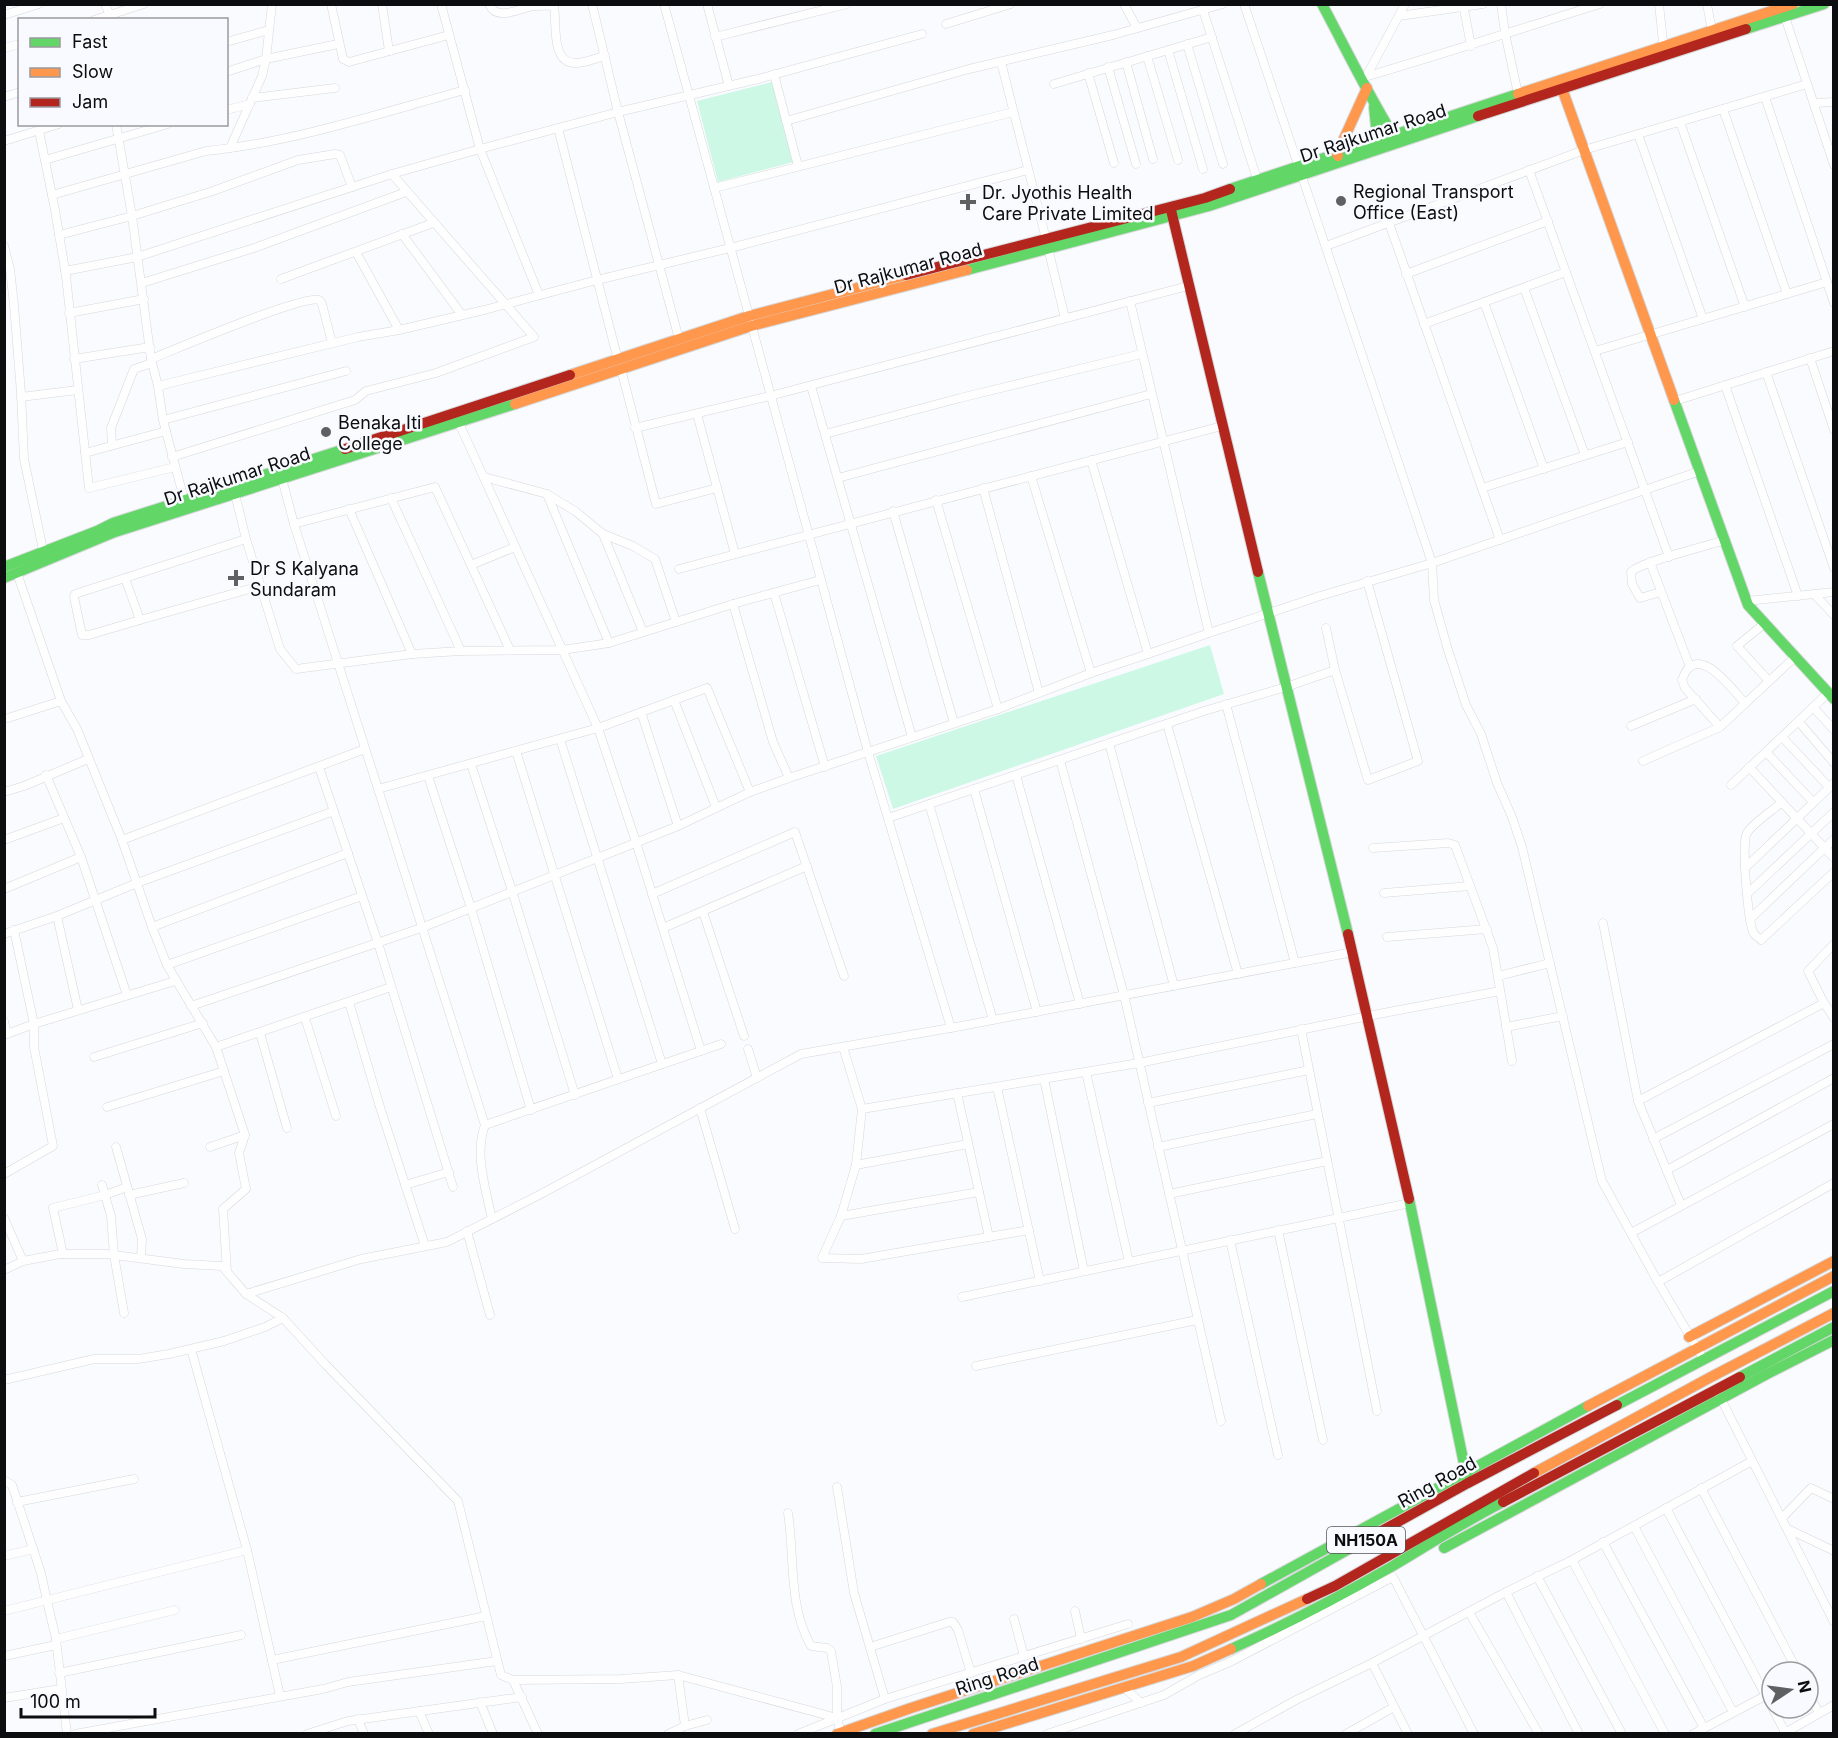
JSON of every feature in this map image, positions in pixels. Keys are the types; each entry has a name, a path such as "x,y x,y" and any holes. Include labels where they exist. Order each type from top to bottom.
{"main road":[{"path":"1322,4 1366,81 1374,104 1395,138"},
{"name":"Dr Rajkumar Road","path":"1171,211 1209,206 1300,170 1664,51 1782,10 1793,4"},
{"name":"Dr Rajkumar Road","path":"1664,51 1712,31 1782,10 1824,4"},
{"path":"1338,158 1366,81"},
{"name":"Dr Rajkumar Road","path":"1395,138 1518,94 1561,85"},
{"path":"1561,85 1748,605 1831,696"},
{"path":"1374,104 1377,144"},
{"name":"Dr Rajkumar Road","path":"619,364 679,339 952,265 1171,211 1257,179 1300,170"},
{"path":"1171,211 1368,1016 1410,1203 1467,1477"},
{"name":"Dr Rajkumar Road","path":"4,578 186,505 750,321"},
{"name":"Dr Rajkumar Road","path":"4,567 113,523 235,494 281,475"},
{"path":"1689,1337 1833,1261"},
{"path":"839,1733 1205,1612 1234,1599 1467,1477 1833,1276"},
{"name":"Ring Road","path":"875,1734 1231,1615 1467,1477 1704,1360 1833,1291"},
{"name":"Ring Road","path":"932,1734 1181,1657 1335,1586 1479,1503 1833,1313"},
{"path":"1444,1548 1833,1327"},
{"path":"973,1734 1193,1666 1294,1619 1389,1568 1477,1515 1718,1394 1787,1365 1833,1341"}],"street":[{"path":"105,4 111,17 144,4"},
{"path":"230,148 262,76 272,4"},
{"path":"331,4 338,44 343,59 349,62 449,35"},
{"path":"382,4 388,51"},
{"path":"441,4 480,149 539,295"},
{"path":"489,4 498,14 531,6 553,5 556,20 555,41 566,59 576,63 605,56"},
{"path":"592,4 618,112 679,339"},
{"path":"664,4 868,752 951,1028"},
{"path":"707,4 729,86"},
{"path":"715,37 848,4"},
{"path":"946,24 1011,4"},
{"path":"1124,4 1137,28"},
{"path":"786,121 969,69 1137,28 1223,4"},
{"path":"1244,4 1432,563 1434,600 1466,705 1481,734 1522,847 1602,1181 1704,1360"},
{"path":"1366,81 1405,4"},
{"path":"1399,16 1483,4"},
{"path":"1501,4 1518,94"},
{"path":"1659,4 1664,51"},
{"path":"1707,4 1712,31"},
{"path":"5,13 39,5"},
{"path":"1366,81 1595,5"},
{"path":"1463,6 1471,46"},
{"path":"1203,10 1257,179"},
{"path":"1782,10 1830,145 1833,165"},
{"path":"228,41 269,30"},
{"path":"65,271 137,256 392,174 480,149 618,112 688,97 922,34"},
{"path":"1054,84 1212,37"},
{"path":"228,71 266,59 338,44"},
{"path":"1187,44 1223,164"},
{"path":"1168,50 1203,169"},
{"path":"1147,56 1178,160"},
{"path":"1001,62 1065,318"},
{"path":"1126,62 1154,159"},
{"path":"1108,67 1136,164"},
{"path":"1088,73 1114,163"},
{"path":"774,74 798,166"},
{"path":"1326,246 1584,150 1807,84"},
{"path":"228,109 251,101 334,88"},
{"path":"52,195 206,151 303,133 465,90"},
{"path":"1765,97 1833,303"},
{"path":"1814,103 1833,102"},
{"path":"1723,109 1787,294"},
{"path":"714,188 1013,112"},
{"path":"1680,122 1745,307"},
{"path":"4,141 53,126"},
{"path":"116,126 132,216 152,361 163,420 186,505"},
{"path":"45,160 161,126"},
{"path":"558,128 656,504 717,488"},
{"path":"39,131 65,271 89,488 175,466"},
{"path":"1638,134 1703,320"},
{"path":"59,235 213,191 298,160 340,154 352,187"},
{"path":"1529,170 1669,557"},
{"path":"158,386 332,343 462,315 1028,171"},
{"path":"172,457 355,400 366,391 436,373 534,337 392,174"},
{"path":"142,283 254,248 406,192"},
{"path":"1406,274 1548,221"},
{"path":"280,279 433,222"},
{"path":"1389,223 1500,540"},
{"path":"402,234 462,315"},
{"path":"4,246 12,281 24,459 43,550"},
{"path":"356,252 399,330"},
{"path":"1424,324 1566,272"},
{"path":"1595,351 1827,282"},
{"path":"635,428 811,386 1188,286"},
{"path":"1524,288 1585,455"},
{"path":"112,446 111,428 134,369 286,306 314,298 322,304 332,343"},
{"path":"69,313 144,299"},
{"path":"1130,301 1209,633"},
{"path":"1484,302 1544,469"},
{"path":"74,358 150,347"},
{"path":"1675,401 1833,351"},
{"path":"825,434 1141,354"},
{"path":"1810,358 1833,430"},
{"path":"163,420 346,371"},
{"path":"1766,372 1833,568"},
{"path":"1725,385 1798,596"},
{"path":"811,386 912,737"},
{"path":"21,397 77,390"},
{"path":"838,478 1151,394"},
{"path":"697,414 735,554"},
{"path":"456,418 598,728 701,1051"},
{"path":"679,569 1222,426"},
{"path":"85,453 166,431"},
{"path":"1482,488 1628,442"},
{"path":"1091,460 1148,654"},
{"path":"192,1006 421,928 678,826 750,792 789,778 998,709 1090,672 1367,581 1432,563 1700,471"},
{"path":"281,475 294,524 485,1125 481,1135 481,1153 492,1219"},
{"path":"1031,476 1090,672"},
{"path":"484,477 547,494 575,511 603,534 633,546 655,559 676,622"},
{"path":"294,524 435,487 510,650"},
{"path":"983,488 1039,693"},
{"path":"235,494 246,539 280,649 296,669 412,654 562,650 609,643 733,604 820,580"},
{"path":"547,494 609,643"},
{"path":"391,498 461,651"},
{"path":"936,500 998,709"},
{"path":"349,509 412,654"},
{"path":"893,511 954,723"},
{"path":"603,534 643,632"},
{"path":"246,539 75,594 82,635 89,635 260,586"},
{"path":"1661,592 1640,598 1632,584 1631,572 1650,562 1725,540"},
{"path":"471,565 515,547"},
{"path":"1650,562 1690,667"},
{"path":"17,573 61,701 77,729 122,840 166,965 216,1047 245,1135 239,1153 246,1189 223,1209 227,1272"},
{"path":"125,578 140,620"},
{"path":"1326,628 1335,670 1368,780 1418,762 1367,581"},
{"path":"1747,601 1833,592"},
{"path":"774,593 825,767"},
{"path":"1814,594 1833,615"},
{"path":"733,604 773,742 789,778"},
{"path":"1765,623 1737,646 1769,681"},
{"path":"1643,761 1720,727 1795,657"},
{"path":"1720,727 1685,687 1682,680 1690,667 1698,664 1709,666 1745,703"},
{"path":"888,818 1226,704 1335,670"},
{"path":"378,789 598,728 707,688 750,792"},
{"path":"1731,785 1813,707 1831,696"},
{"path":"1631,726 1696,699"},
{"path":"674,700 716,807"},
{"path":"8,718 61,701"},
{"path":"1226,704 1295,963"},
{"path":"1813,707 1833,730"},
{"path":"641,712 678,826"},
{"path":"1799,722 1833,763"},
{"path":"1167,724 1238,974"},
{"path":"1745,868 1831,785 1782,737"},
{"path":"560,739 662,1064"},
{"path":"1109,743 1174,986"},
{"path":"122,840 365,749"},
{"path":"516,751 618,1079"},
{"path":"1766,752 1813,802"},
{"path":"4,792 88,759"},
{"path":"1060,760 1124,995 1221,1421"},
{"path":"471,764 575,1095"},
{"path":"319,766 378,943 453,1187"},
{"path":"1749,767 1833,858"},
{"path":"46,775 81,857 127,995"},
{"path":"1016,775 1080,1004"},
{"path":"428,776 471,908 531,1110"},
{"path":"974,789 1037,1012"},
{"path":"1782,802 1748,831 1745,839 1747,894 1753,933 1761,940 1833,872"},
{"path":"929,804 993,1020"},
{"path":"4,934 334,811"},
{"path":"1747,894 1833,812"},
{"path":"4,840 64,818"},
{"path":"652,894 795,832 844,976"},
{"path":"1750,919 1833,839"},
{"path":"1373,848 1448,843 1455,845 1493,948 1512,1061"},
{"path":"152,927 348,853"},
{"path":"4,889 81,857"},
{"path":"663,928 807,866"},
{"path":"1384,893 1470,886"},
{"path":"166,965 362,896"},
{"path":"703,912 744,1036"},
{"path":"57,916 78,1010"},
{"path":"1604,923 1638,1101 1682,1205"},
{"path":"1387,937 1487,929"},
{"path":"4,1174 53,1146 34,1047 34,1024 14,930"},
{"path":"1833,944 1808,971 1833,1018"},
{"path":"246,1294 361,1259 447,1242 801,1054 1353,952"},
{"path":"1498,976 1550,963"},
{"path":"4,1021 6,1035 34,1024 175,981"},
{"path":"216,1047 391,987"},
{"path":"862,1109 1139,1063 1500,991"},
{"path":"349,1002 425,1246"},
{"path":"1638,1101 1824,1003"},
{"path":"1506,1027 1563,1016"},
{"path":"305,1018 336,1116"},
{"path":"94,1057 203,1023"},
{"path":"1301,1029 1377,1411"},
{"path":"260,1033 287,1128"},
{"path":"485,1125 721,1044"},
{"path":"1653,1139 1833,1044"},
{"path":"843,1047 862,1109 856,1165 841,1216 822,1258 861,1259 1029,1230"},
{"path":"747,1049 757,1078"},
{"path":"1148,1103 1309,1070"},
{"path":"107,1107 224,1071"},
{"path":"1086,1072 1129,1262"},
{"path":"1666,1170 1833,1078"},
{"path":"1044,1079 1084,1271"},
{"path":"997,1087 1040,1281"},
{"path":"957,1093 989,1237"},
{"path":"700,1108 735,1229"},
{"path":"1158,1147 1317,1114"},
{"path":"1631,1233 1833,1124"},
{"path":"210,1147 245,1135"},
{"path":"856,1165 968,1144"},
{"path":"116,1147 142,1239 141,1258"},
{"path":"1169,1194 1327,1161"},
{"path":"405,1185 449,1172"},
{"path":"63,1254 53,1208 128,1191 184,1183"},
{"path":"1658,1282 1833,1183"},
{"path":"102,1185 111,1216 114,1255 124,1313"},
{"path":"841,1216 979,1192"},
{"path":"962,1297 1410,1203"},
{"path":"4,1218 22,1261"},
{"path":"1278,1230 1323,1440"},
{"path":"467,1231 490,1315"},
{"path":"1230,1240 1278,1455"},
{"path":"4,1270 22,1261 63,1254 114,1255 222,1266 246,1294 283,1318 458,1501 501,1675 513,1680 621,1679 678,1675 837,1718"},
{"path":"4,1380 94,1359 138,1359 191,1349 224,1341 265,1327 283,1318"},
{"path":"976,1366 1197,1320"},
{"path":"191,1349 247,1550 280,1696"},
{"path":"1711,1377 1833,1622"},
{"path":"1235,1734 1296,1700 1572,1560 1752,1461"},
{"path":"17,1502 134,1479"},
{"path":"4,1480 12,1485 47,1601 56,1642 67,1734"},
{"path":"837,1487 854,1593 885,1699"},
{"path":"1701,1488 1792,1660"},
{"path":"1782,1518 1811,1488 1833,1499"},
{"path":"1666,1508 1760,1686"},
{"path":"788,1513 792,1535 792,1572 803,1632 811,1646 827,1648 831,1651 837,1687 839,1733"},
{"path":"1634,1526 1733,1712"},
{"path":"1788,1529 1833,1551"},
{"path":"1603,1542 1704,1728"},
{"path":"4,1556 33,1549"},
{"path":"4,1611 247,1550"},
{"path":"1572,1560 1665,1734"},
{"path":"1538,1576 1622,1734"},
{"path":"1047,1734 1164,1695 1393,1577 1474,1734"},
{"path":"1506,1592 1580,1734"},
{"path":"4,1656 175,1610"},
{"path":"1075,1611 1081,1639"},
{"path":"1468,1612 1539,1734"},
{"path":"272,1660 486,1616"},
{"path":"1014,1619 1024,1656"},
{"path":"870,1647 953,1622 958,1630 971,1673"},
{"path":"798,1734 885,1699 1128,1624"},
{"path":"59,1673 241,1635"},
{"path":"75,1734 348,1682 497,1661"},
{"path":"1372,1663 1408,1734"},
{"path":"678,1675 685,1726"},
{"path":"513,1680 538,1734"},
{"path":"522,1696 529,1680"},
{"path":"1125,1688 1141,1703"},
{"path":"4,1698 60,1689"},
{"path":"307,1734 358,1719 522,1696"},
{"path":"1693,1734 1760,1698"},
{"path":"480,1702 493,1734"},
{"path":"1346,1734 1360,1730 1394,1707"},
{"path":"419,1711 429,1734"},
{"path":"358,1719 364,1734"},
{"path":"668,1734 707,1720"},
{"path":"1784,1733 1807,1720"}],"green space":[{"path":"772,82 793,162 718,182 697,101"},
{"path":"1210,645 1224,694 893,809 876,756"}],"traffic: fast":[{"path":"1322,4 1366,89 1395,138"},
{"path":"1746,29 1824,4"},
{"path":"1230,189 1518,94"},
{"path":"1374,107 1378,146"},
{"path":"967,270 1209,206 1478,116"},
{"path":"1674,400 1748,605 1834,699"},
{"path":"4,578 115,532 515,404"},
{"path":"4,567 113,523 345,449"},
{"path":"1258,572 1348,934"},
{"path":"1409,1199 1468,1483"},
{"path":"1617,1405 1834,1291"},
{"path":"1740,1377 1834,1327"},
{"path":"1444,1548 1834,1340"},
{"path":"1261,1584 1588,1406"},
{"path":"1231,1649 1352,1589 1503,1502"},
{"path":"875,1734 1231,1615 1349,1549"}],"traffic: slow":[{"path":"1518,94 1793,4"},
{"path":"1560,83 1674,400"},
{"path":"1338,156 1367,88"},
{"path":"515,404 751,326 967,270"},
{"path":"570,375 749,316 906,275"},
{"path":"1689,1337 1834,1261"},
{"path":"1588,1406 1834,1276"},
{"path":"1534,1473 1834,1313"},
{"path":"837,1734 1192,1617 1234,1599 1261,1584"},
{"path":"932,1734 1181,1657 1307,1599"},
{"path":"973,1734 1193,1666 1231,1649"}],"traffic: jam":[{"path":"1478,116 1746,29"},
{"path":"906,275 1205,198 1230,189"},
{"path":"1171,210 1258,572"},
{"path":"345,449 570,375"},
{"path":"1348,934 1409,1199"},
{"path":"1503,1502 1740,1377"},
{"path":"1349,1549 1468,1483 1617,1405"},
{"path":"1307,1599 1335,1586 1534,1473"}],"place":[{"name":"Regional Transport Office (East)","path":"1341,201"},
{"name":"Dr. Jyothis Health Care Private Limited","path":"968,202"},
{"name":"Benaka Iti College","path":"326,432"},
{"name":"Dr S Kalyana Sundaram","path":"236,578"}]}
